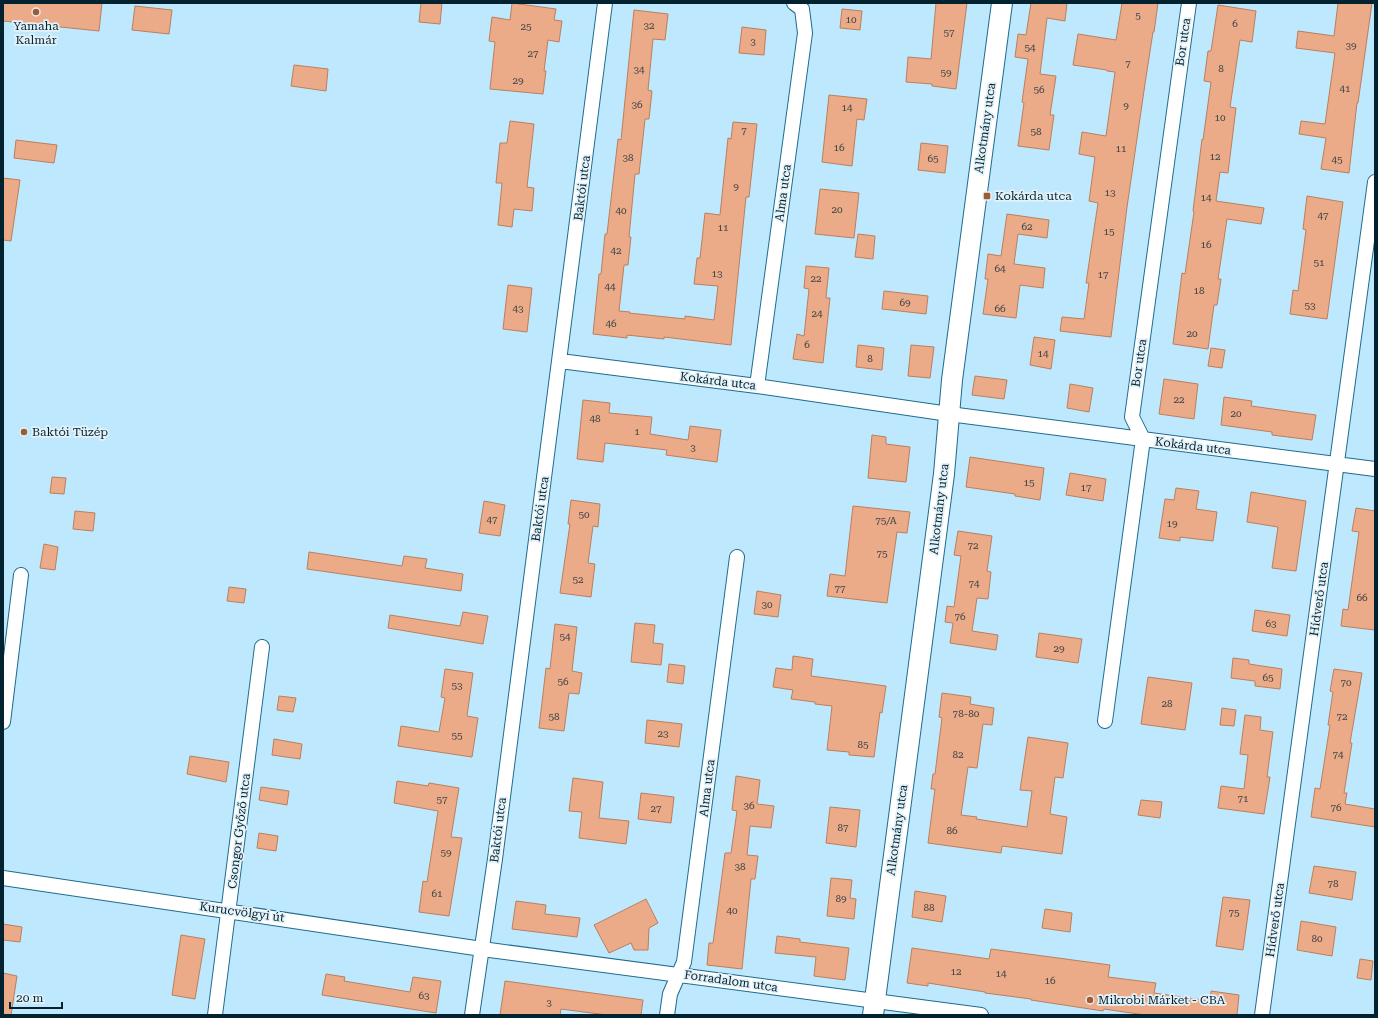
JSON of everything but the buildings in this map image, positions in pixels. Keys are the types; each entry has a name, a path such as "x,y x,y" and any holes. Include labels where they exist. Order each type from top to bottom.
{"street":[{"name":"Baktói utca","path":"472,1015 495,859 605,3"},
{"name":"Alma utca","path":"757,386 805,33 802,9 794,3"},
{"name":"Alkotmány utca","path":"874,1008 943,482 953,373 1002,3"},
{"name":"Bor utca","path":"1143,439 1132,417 1189,3"},
{"name":"Hídverő utca","path":"1262,1015 1375,182"},
{"name":"Kokárda utca","path":"560,361 757,386 949,414 1375,469"},
{"path":"1106,721 1143,439"},
{"name":"Alma utca","path":"667,1015 670,994 684,962 737,558"},
{"path":"3,722 21,575"},
{"name":"Csongor Győző utca","path":"215,1015 262,647"},
{"name":"Kurucvölgyi út","path":"3,878 228,910 482,949"},
{"name":"Forradalom utca","path":"482,949 679,974 874,1008 981,1015"}],"place":[{"name":"Yamaha Kalmár","path":"36,12"},
{"name":"Kokárda utca","path":"987,196"},
{"name":"Baktói Tüzép","path":"24,432"},
{"name":"Mikrobi Márket - CBA","path":"1090,1000"}]}
